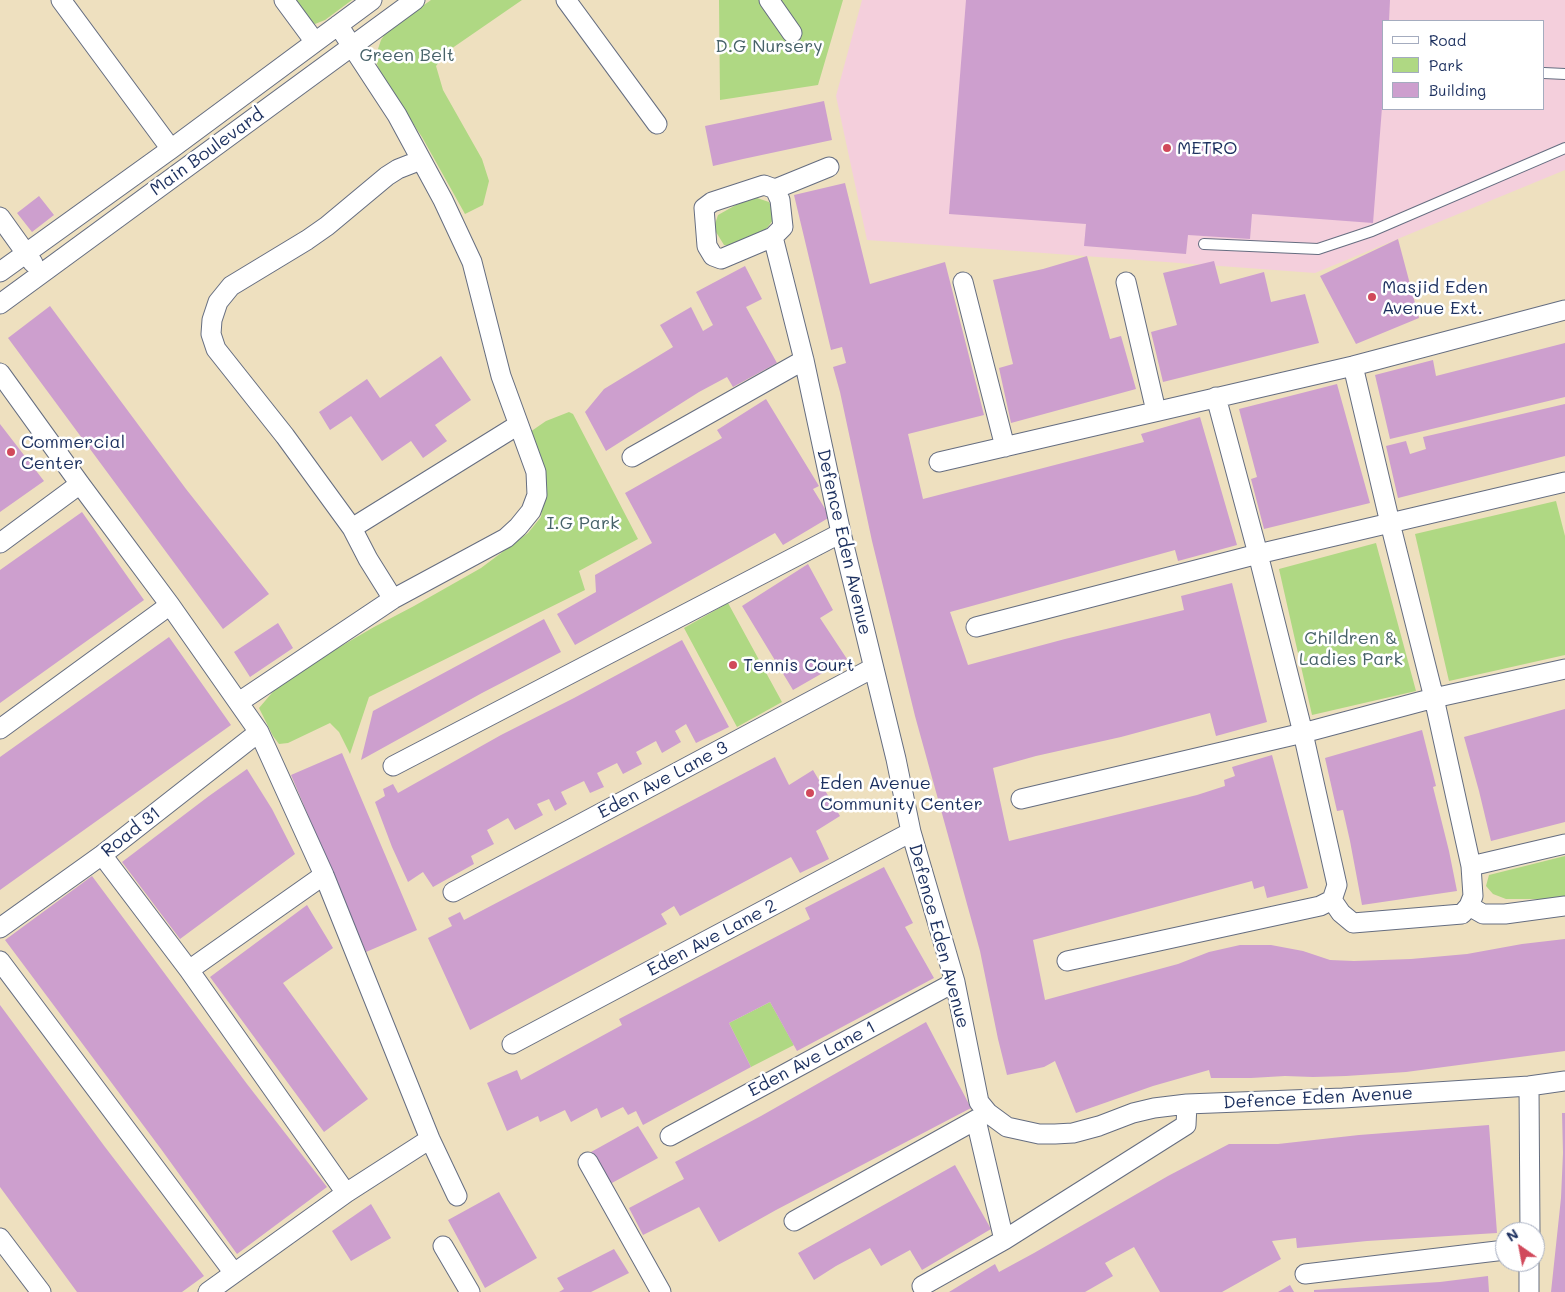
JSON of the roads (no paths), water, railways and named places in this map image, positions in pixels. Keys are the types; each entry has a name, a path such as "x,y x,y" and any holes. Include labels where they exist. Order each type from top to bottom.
{"street":[{"path":"61,0 170,149"},
{"path":"284,0 315,42"},
{"name":"Main Boulevard","path":"0,272 372,0"},
{"name":"Main Boulevard","path":"0,304 415,0"},
{"path":"566,0 657,124"},
{"path":"769,0 792,33"},
{"path":"239,702 393,599 506,538 531,511 537,494 536,472 501,376 472,262 443,200 397,115 338,25"},
{"path":"393,599 368,559 352,528 285,436 216,349 210,334 218,302 231,286 327,226 387,176 421,160"},
{"path":"775,189 780,200 783,227 773,237 721,259 714,256 707,246 704,208 712,202 764,186 775,189 830,167"},
{"path":"0,217 40,274"},
{"name":"Defence Eden Avenue","path":"773,237 804,360 841,533 896,759 911,832 955,982 982,1116 1007,1127 1038,1134 1073,1133 1099,1126 1133,1113 1187,1104 1343,1098 1530,1086 1565,1080"},
{"path":"964,282 1005,447"},
{"path":"1126,282 1156,411"},
{"path":"939,462 1353,366 1565,310"},
{"path":"632,457 804,360"},
{"path":"1332,900 1341,913 1353,923 1462,914 1469,906 1473,896 1471,866 1434,698 1353,366"},
{"path":"0,373 170,605 259,732 324,875 430,1139 457,1196"},
{"path":"1066,961 1320,906 1332,900 1337,885 1258,554 1216,397"},
{"path":"352,528 518,425"},
{"path":"976,627 1258,554 1565,482"},
{"path":"0,542 80,484"},
{"path":"393,766 841,533"},
{"path":"0,729 170,605"},
{"name":"Eden Ave Lane 3","path":"453,892 874,668"},
{"path":"1021,799 1302,733 1434,698 1565,669"},
{"name":"Road 31","path":"1,924 102,855 259,732"},
{"name":"Eden Ave Lane 2","path":"512,1044 911,832"},
{"path":"1471,866 1565,844"},
{"path":"102,855 189,970 346,1193"},
{"path":"189,970 324,875"},
{"path":"1469,906 1484,914 1505,914 1565,906"},
{"path":"0,961 234,1273"},
{"name":"Eden Ave Lane 1","path":"670,1136 955,982"},
{"path":"1530,1086 1530,1222"},
{"path":"922,1286 1004,1240 1186,1125 1187,1104"},
{"path":"794,1221 982,1116 1004,1240"},
{"path":"208,1292 346,1193 430,1139"},
{"path":"588,1162 661,1292"},
{"path":"0,1238 41,1292"},
{"path":"443,1246 470,1292"},
{"path":"1305,1274 1495,1251"},
{"path":"1529,1272 1529,1292"}],"lane":[{"path":"1545,73 1565,74"},
{"path":"1204,244 1318,249 1372,231 1565,148"}],"place":[{"name":"METRO","path":"1167,148"},
{"name":"Masjid Eden Avenue Ext.","path":"1372,297"},
{"name":"Commercial Center","path":"11,452"},
{"name":"Tennis Court","path":"733,665"},
{"name":"Eden Avenue Community Center","path":"810,793"}],"park label":[{"name":"D.G Nursery","path":"769,46"},
{"name":"Green Belt","path":"407,55"},
{"name":"I.G Park","path":"583,523"},
{"name":"Children & Ladies Park","path":"1351,648"}]}
